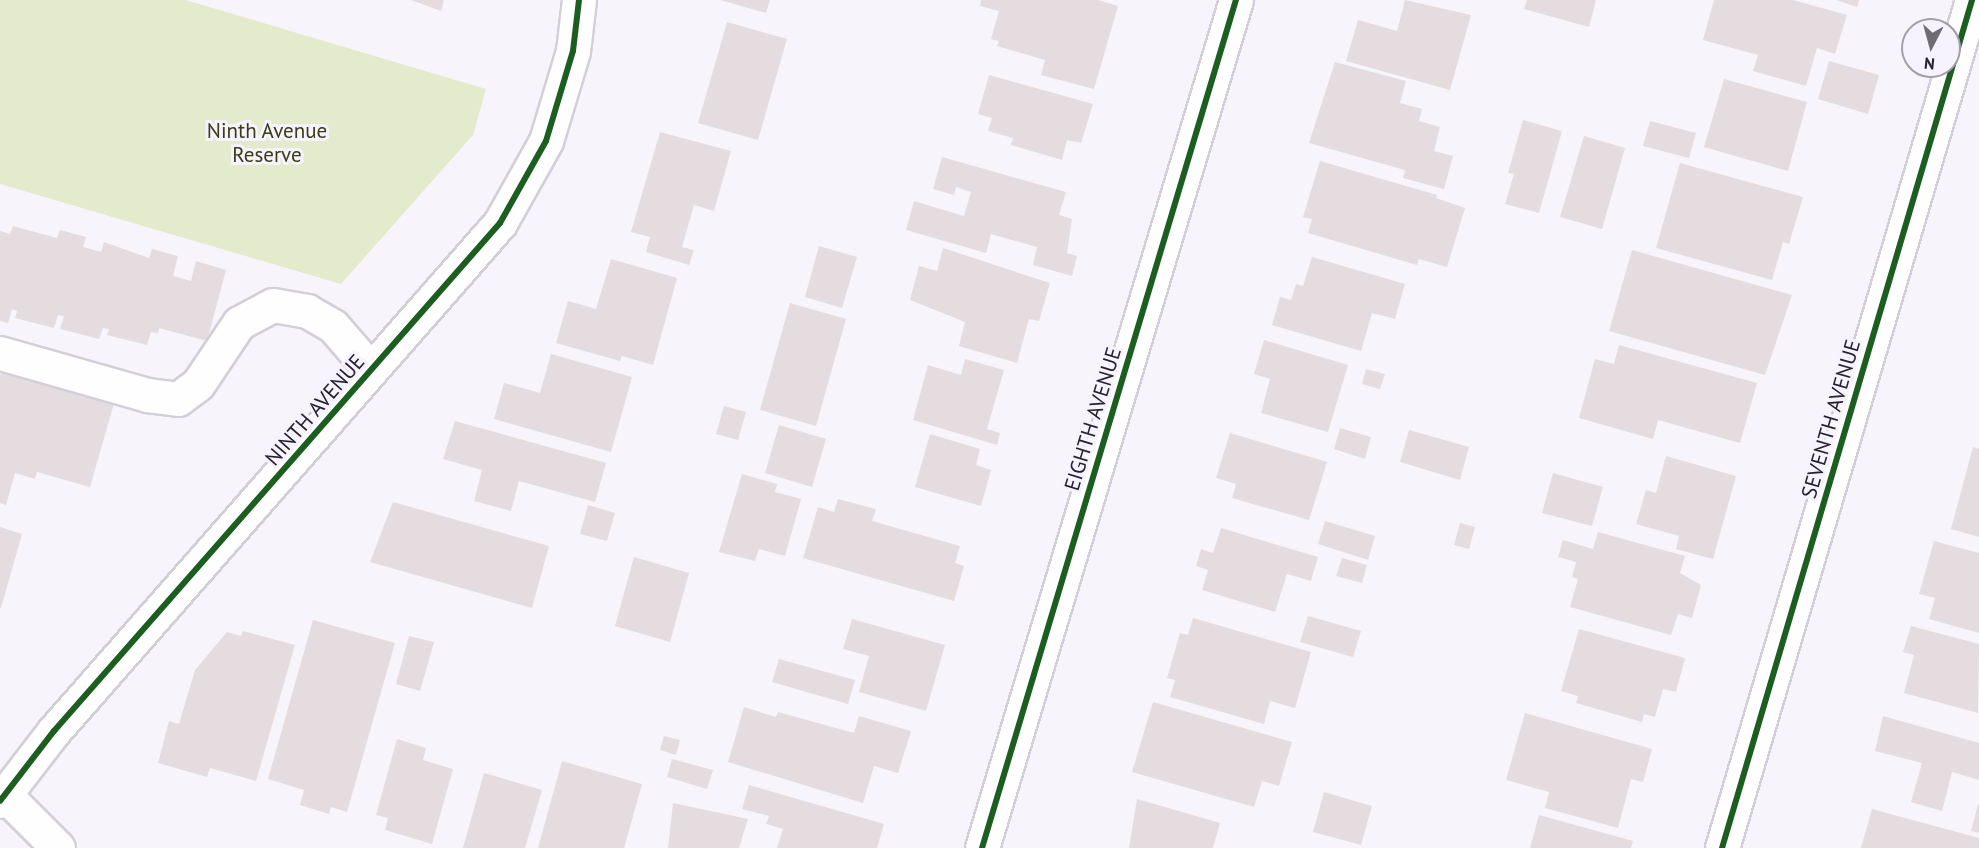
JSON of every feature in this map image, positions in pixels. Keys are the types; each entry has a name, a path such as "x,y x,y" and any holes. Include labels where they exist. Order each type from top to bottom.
{"street":[{"name":"NINTH AVENUE","path":"3,798 54,731 500,223 526,182 562,95 579,0"},
{"name":"EIGHTH AVENUE","path":"982,848 1236,0"},
{"name":"SEVENTH AVENUE","path":"1722,848 1972,0"},
{"path":"0,353 147,395 178,399 198,384 239,323 273,305 307,311 333,326 371,370"},
{"path":"3,798 58,848"}],"green space":[{"name":"Ninth Avenue Reserve","path":"0,0 186,0 486,89 473,135 341,284 0,184"}],"building":[{"path":"411,0 444,0 441,11"},
{"path":"720,0 770,0 766,13"},
{"path":"981,0 1098,0 1118,6 1094,89 1041,75 1045,60 997,46 999,41 991,39 999,11 980,6"},
{"path":"1405,0 1471,15 1450,90 1346,61 1358,20 1397,31"},
{"path":"1527,0 1596,0 1589,27 1524,9"},
{"path":"1714,0 1793,0 1847,15 1835,54 1817,48 1806,86 1753,71 1758,55 1703,40"},
{"path":"1836,0 1859,0 1857,7"},
{"path":"727,22 787,39 758,140 698,123"},
{"path":"1829,61 1879,75 1868,114 1818,99"},
{"path":"1335,62 1406,81 1400,103 1422,109 1419,121 1440,127 1434,151 1453,156 1444,189 1403,178 1405,170 1309,143"},
{"path":"989,75 1093,104 1081,143 1067,140 1062,160 1011,145 1013,138 988,131 992,118 978,114"},
{"path":"1724,79 1807,102 1788,171 1704,147"},
{"path":"1523,120 1562,131 1539,213 1505,204 1514,174 1508,173"},
{"path":"1650,121 1696,133 1689,158 1643,146"},
{"path":"660,132 731,151 714,211 694,205 682,247 694,250 689,265 646,252 650,237 631,232"},
{"path":"1584,136 1625,148 1602,229 1560,217"},
{"path":"942,157 1066,192 1059,215 1072,219 1067,253 1077,256 1072,276 1033,265 1037,247 991,234 986,253 906,230 914,201 964,216 971,192 956,187 954,195 933,189"},
{"path":"1320,161 1437,195 1436,198 1465,208 1447,267 1419,259 1417,265 1308,233 1312,219 1303,217"},
{"path":"1680,163 1803,197 1789,244 1783,242 1772,280 1656,248"},
{"path":"13,226 57,238 60,230 86,237 83,247 101,252 104,242 149,258 152,249 178,256 173,276 191,281 196,261 226,270 207,341 159,328 158,333 151,332 147,345 107,335 109,329 103,328 99,339 60,329 64,316 58,315 54,328 15,318 17,311 12,309 8,323 0,321 0,231 10,234"},
{"path":"819,246 857,257 842,308 805,297"},
{"path":"943,248 1050,283 1039,321 1029,319 1017,363 959,346 965,322 910,300 919,266 937,271"},
{"path":"1632,250 1792,295 1765,375 1609,331"},
{"path":"1312,257 1405,284 1395,319 1372,313 1361,351 1272,325 1280,297 1291,300 1296,284 1303,286"},
{"path":"611,259 677,278 653,365 622,356 620,361 556,343 568,301 596,309"},
{"path":"790,303 846,319 816,426 760,410"},
{"path":"1264,340 1348,365 1328,432 1261,413 1270,379 1254,374"},
{"path":"1619,345 1757,383 1740,443 1658,420 1653,439 1579,418 1595,359 1614,364"},
{"path":"551,354 632,377 611,452 494,419 504,383 540,393"},
{"path":"965,359 1004,370 987,429 1000,433 997,445 913,420 928,365 961,375"},
{"path":"5,368 115,400 90,487 37,472 35,479 15,473 6,505 0,503 0,375"},
{"path":"1366,369 1385,374 1380,389 1362,384"},
{"path":"724,406 746,412 738,440 716,434"},
{"path":"455,421 606,463 595,502 519,481 511,511 474,501 482,470 443,459"},
{"path":"779,425 826,439 812,487 765,473"},
{"path":"1340,428 1371,437 1365,459 1334,449"},
{"path":"1409,430 1469,447 1460,480 1400,462"},
{"path":"1230,433 1327,462 1309,520 1232,498 1236,484 1216,478"},
{"path":"930,434 980,449 976,465 991,470 981,506 915,487"},
{"path":"1973,447 1979,449 1979,537 1951,529"},
{"path":"1666,456 1736,476 1713,559 1676,549 1679,536 1636,524 1646,490 1656,493"},
{"path":"1553,473 1603,487 1592,526 1542,513"},
{"path":"742,474 777,484 775,492 801,499 785,556 759,549 755,561 719,552"},
{"path":"838,499 876,509 872,521 960,546 955,563 964,566 954,601 803,558 818,507 834,512"},
{"path":"393,502 549,546 532,608 370,562"},
{"path":"588,505 615,513 607,541 580,534"},
{"path":"1325,521 1375,536 1368,560 1318,544"},
{"path":"1460,523 1475,527 1469,549 1454,545"},
{"path":"0,527 22,534 1,608 0,608"},
{"path":"1221,528 1318,557 1311,581 1287,574 1275,612 1202,590 1208,570 1196,566 1201,549 1213,553"},
{"path":"1598,532 1685,556 1680,573 1701,585 1692,618 1678,614 1671,635 1570,607 1578,579 1572,577 1576,562 1558,557 1563,540 1593,549"},
{"path":"1934,541 1979,553 1979,633 1929,619 1935,598 1919,594"},
{"path":"634,557 689,573 670,642 615,626"},
{"path":"1342,558 1367,565 1362,583 1336,576"},
{"path":"1308,616 1361,631 1353,657 1300,642"},
{"path":"1193,618 1311,652 1295,708 1270,701 1264,724 1170,697 1175,680 1167,678 1180,633 1188,635"},
{"path":"852,619 945,645 926,711 859,692 869,656 843,649"},
{"path":"313,620 395,643 347,812 331,807 329,814 300,805 304,790 268,779"},
{"path":"1911,626 1979,644 1978,713 1904,693 1914,655 1903,652"},
{"path":"1579,629 1685,658 1676,692 1663,689 1655,717 1644,714 1642,722 1576,703 1578,696 1561,691"},
{"path":"243,631 295,645 256,781 210,768 207,777 158,763 169,721 179,724 195,670 227,632 241,636"},
{"path":"409,636 434,642 420,691 396,684"},
{"path":"779,659 855,680 848,704 772,682"},
{"path":"1153,702 1292,742 1279,786 1262,781 1254,807 1132,772"},
{"path":"744,707 776,717 778,712 854,733 859,716 911,731 898,773 874,766 863,803 728,762"},
{"path":"1525,713 1652,749 1643,782 1631,779 1618,828 1545,808 1549,792 1506,780"},
{"path":"1883,716 1979,743 1979,780 1952,772 1942,811 1911,802 1922,763 1875,751"},
{"path":"664,736 680,740 676,755 660,750"},
{"path":"397,739 426,748 423,760 453,769 432,844 385,830 388,818 376,815"},
{"path":"672,759 713,770 707,789 667,777"},
{"path":"562,761 642,784 624,848 538,848"},
{"path":"484,773 542,790 525,848 463,848"},
{"path":"749,785 884,824 877,848 777,848 783,829 766,824 769,816 742,809"},
{"path":"1324,792 1372,806 1361,845 1313,832"},
{"path":"1137,799 1220,823 1213,848 1129,848"},
{"path":"673,803 748,819 739,848 668,848"},
{"path":"1979,804 1979,833 1971,831"},
{"path":"1872,809 1979,838 1979,848 1861,848"},
{"path":"1539,815 1633,841 1631,848 1530,848"}],"cycle path":[{"path":"0,801 54,731 500,223 546,141 573,51 579,0"},
{"path":"982,848 1236,0"},
{"path":"1722,848 1972,0"}]}
